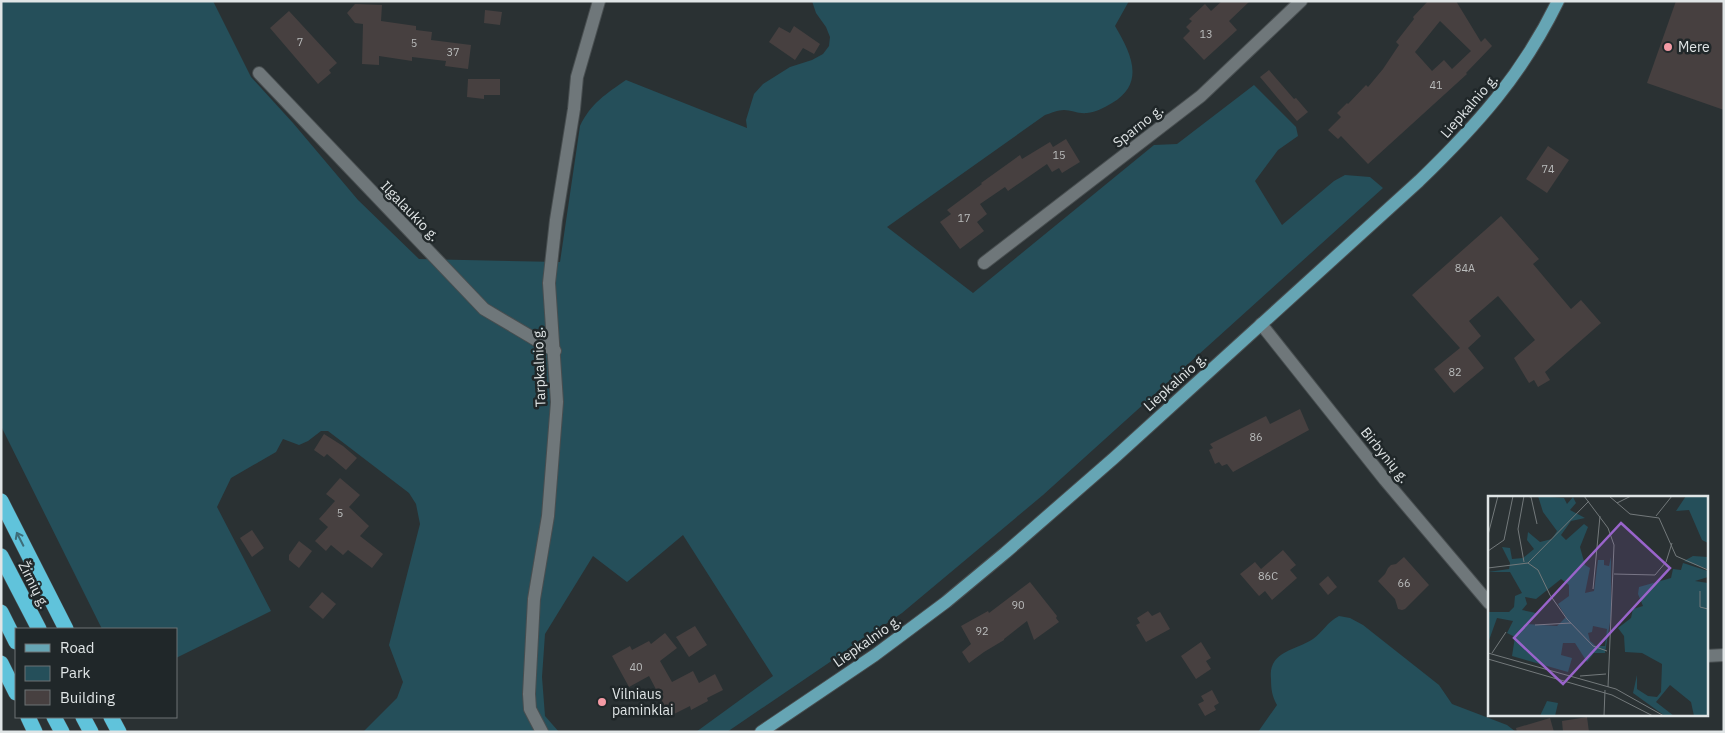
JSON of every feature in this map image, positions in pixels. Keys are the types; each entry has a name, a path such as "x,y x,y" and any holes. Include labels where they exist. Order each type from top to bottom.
{"highway":[{"path":"1,501 65,628"},
{"name":"Žirnių g.","path":"1,556 37,628"},
{"path":"1,612 15,640"},
{"path":"1,663 15,691"},
{"path":"28,718 35,732"},
{"path":"55,718 62,732"},
{"path":"84,718 91,732"},
{"path":"112,718 119,732"}],"main road":[{"name":"Liepkalnio g.","path":"761,732 875,655 954,596 1114,458 1419,182 1458,143 1517,73 1540,37 1558,1"}],"street":[{"name":"Tarpkalnio g.","path":"542,732 530,709 529,694 534,599 548,516 557,402 549,283 556,220 574,109 577,77 599,1"},
{"name":"Sparno g.","path":"984,263 1201,96 1301,1"},
{"name":"Ilgalaukio g.","path":"259,73 484,309 555,351"},
{"name":"Birbynių g.","path":"1262,324 1385,480 1488,602"},
{"path":"1708,656 1724,655"}],"green space":[{"path":"4,1 213,1 251,77 358,200 419,259 560,262 580,126 594,105 626,80 747,128 746,120 754,94 763,84 790,67 812,60 823,54 829,46 830,37 826,27 816,13 812,1 1129,1 1115,26 1126,47 1132,67 1132,77 1123,95 1109,105 1094,112 1084,113 1062,110 1045,115 887,227 973,293 1154,145 1177,144 1254,85 1296,127 1298,136 1278,150 1255,181 1282,225 1334,181 1345,175 1370,177 1383,188 1043,495 902,613 727,732 696,732 773,676 683,535 627,582 593,556 545,634 542,677 545,716 559,732 363,732 397,698 403,682 389,645 420,524 416,504 409,493 328,431 321,431 299,445 283,439 276,452 231,478 217,507 271,611 178,657 178,628 102,628 1,426 1,3"},
{"path":"1339,616 1350,618 1363,625 1439,685 1452,704 1507,725 1516,732 1258,732 1277,705 1271,686 1271,670 1278,657 1313,639 1331,621"}],"building":[{"path":"1222,1 1250,1 1229,21 1237,30 1204,60 1183,38 1190,31 1186,27 1192,21 1189,19 1205,4 1211,11"},
{"path":"1428,1 1456,1 1481,42 1485,38 1492,46 1467,74 1368,164 1341,136 1338,139 1328,130 1341,117 1337,113 1366,85 1368,87 1383,69 1399,45 1396,42 1414,19 1413,17","holes":["1440,21 1471,51 1452,69 1444,60 1432,71 1415,52"]},
{"path":"1676,1 1724,1 1724,110 1647,83"},
{"path":"355,4 382,5 381,21 416,26 416,30 432,32 431,40 471,45 468,69 445,66 446,61 412,57 412,61 379,56 379,65 362,64 363,24 355,23 347,13"},
{"path":"485,10 502,12 500,25 484,23"},
{"path":"289,11 337,63 329,70 331,73 318,84 270,28"},
{"path":"794,26 820,44 814,54 803,48 795,60 769,42 779,27 790,33"},
{"path":"1269,70 1308,112 1297,121 1260,77"},
{"path":"468,79 500,79 500,95 484,95 484,99 467,97"},
{"path":"1066,139 1080,162 1062,173 1059,168 1052,172 1047,164 1008,191 1005,187 980,204 987,214 977,222 984,231 960,249 940,222 951,214 947,210 1020,155 1022,159 1050,142 1053,147"},
{"path":"1548,146 1569,160 1547,193 1526,179"},
{"path":"1501,216 1539,259 1533,264 1571,309 1581,300 1601,323 1545,372 1550,380 1538,387 1534,380 1529,383 1514,358 1535,340 1498,296 1469,321 1481,336 1468,348 1484,368 1454,393 1434,369 1460,348 1412,295"},
{"path":"1300,409 1309,430 1233,472 1227,464 1222,466 1219,462 1215,464 1209,450 1213,448 1210,444 1266,416 1270,424"},
{"path":"324,434 357,458 346,470 327,454 324,457 314,450"},
{"path":"340,478 360,495 349,507 369,526 360,536 383,554 372,568 348,550 343,555 331,545 326,551 315,541 328,527 319,519 335,501 326,494"},
{"path":"252,530 264,548 252,557 240,538"},
{"path":"299,541 312,551 299,568 289,560 289,555"},
{"path":"1283,550 1296,565 1290,570 1297,578 1272,600 1265,591 1259,596 1240,574 1255,562 1261,569"},
{"path":"1404,557 1429,585 1402,610 1398,609 1395,599 1378,581 1391,565 1396,564"},
{"path":"1328,576 1337,587 1328,595 1319,584"},
{"path":"1030,582 1057,616 1056,618 1059,622 1034,640 1027,621 1004,640 969,663 962,652 971,644 961,626 988,611 989,613"},
{"path":"322,592 336,604 323,619 309,607"},
{"path":"1148,611 1152,616 1160,612 1170,629 1146,642 1136,625 1140,623 1137,618"},
{"path":"695,626 707,645 689,657 676,637"},
{"path":"665,633 677,648 660,661 672,682 693,671 699,683 715,674 723,690 707,698 708,701 691,710 690,706 670,716 649,676 629,687 612,656 630,646 632,650 649,641 651,644"},
{"path":"1201,642 1211,658 1206,661 1211,669 1196,679 1181,656"},
{"path":"1212,690 1219,703 1214,706 1216,710 1205,716 1198,704 1204,701 1201,696"},
{"path":"1587,717 1589,732 1563,732 1562,721"},
{"path":"1550,718 1554,732 1517,732 1516,728"}],"place":[{"name":"Mere","path":"1668,47"},
{"name":"Vilniaus paminklai","path":"602,702"}]}
